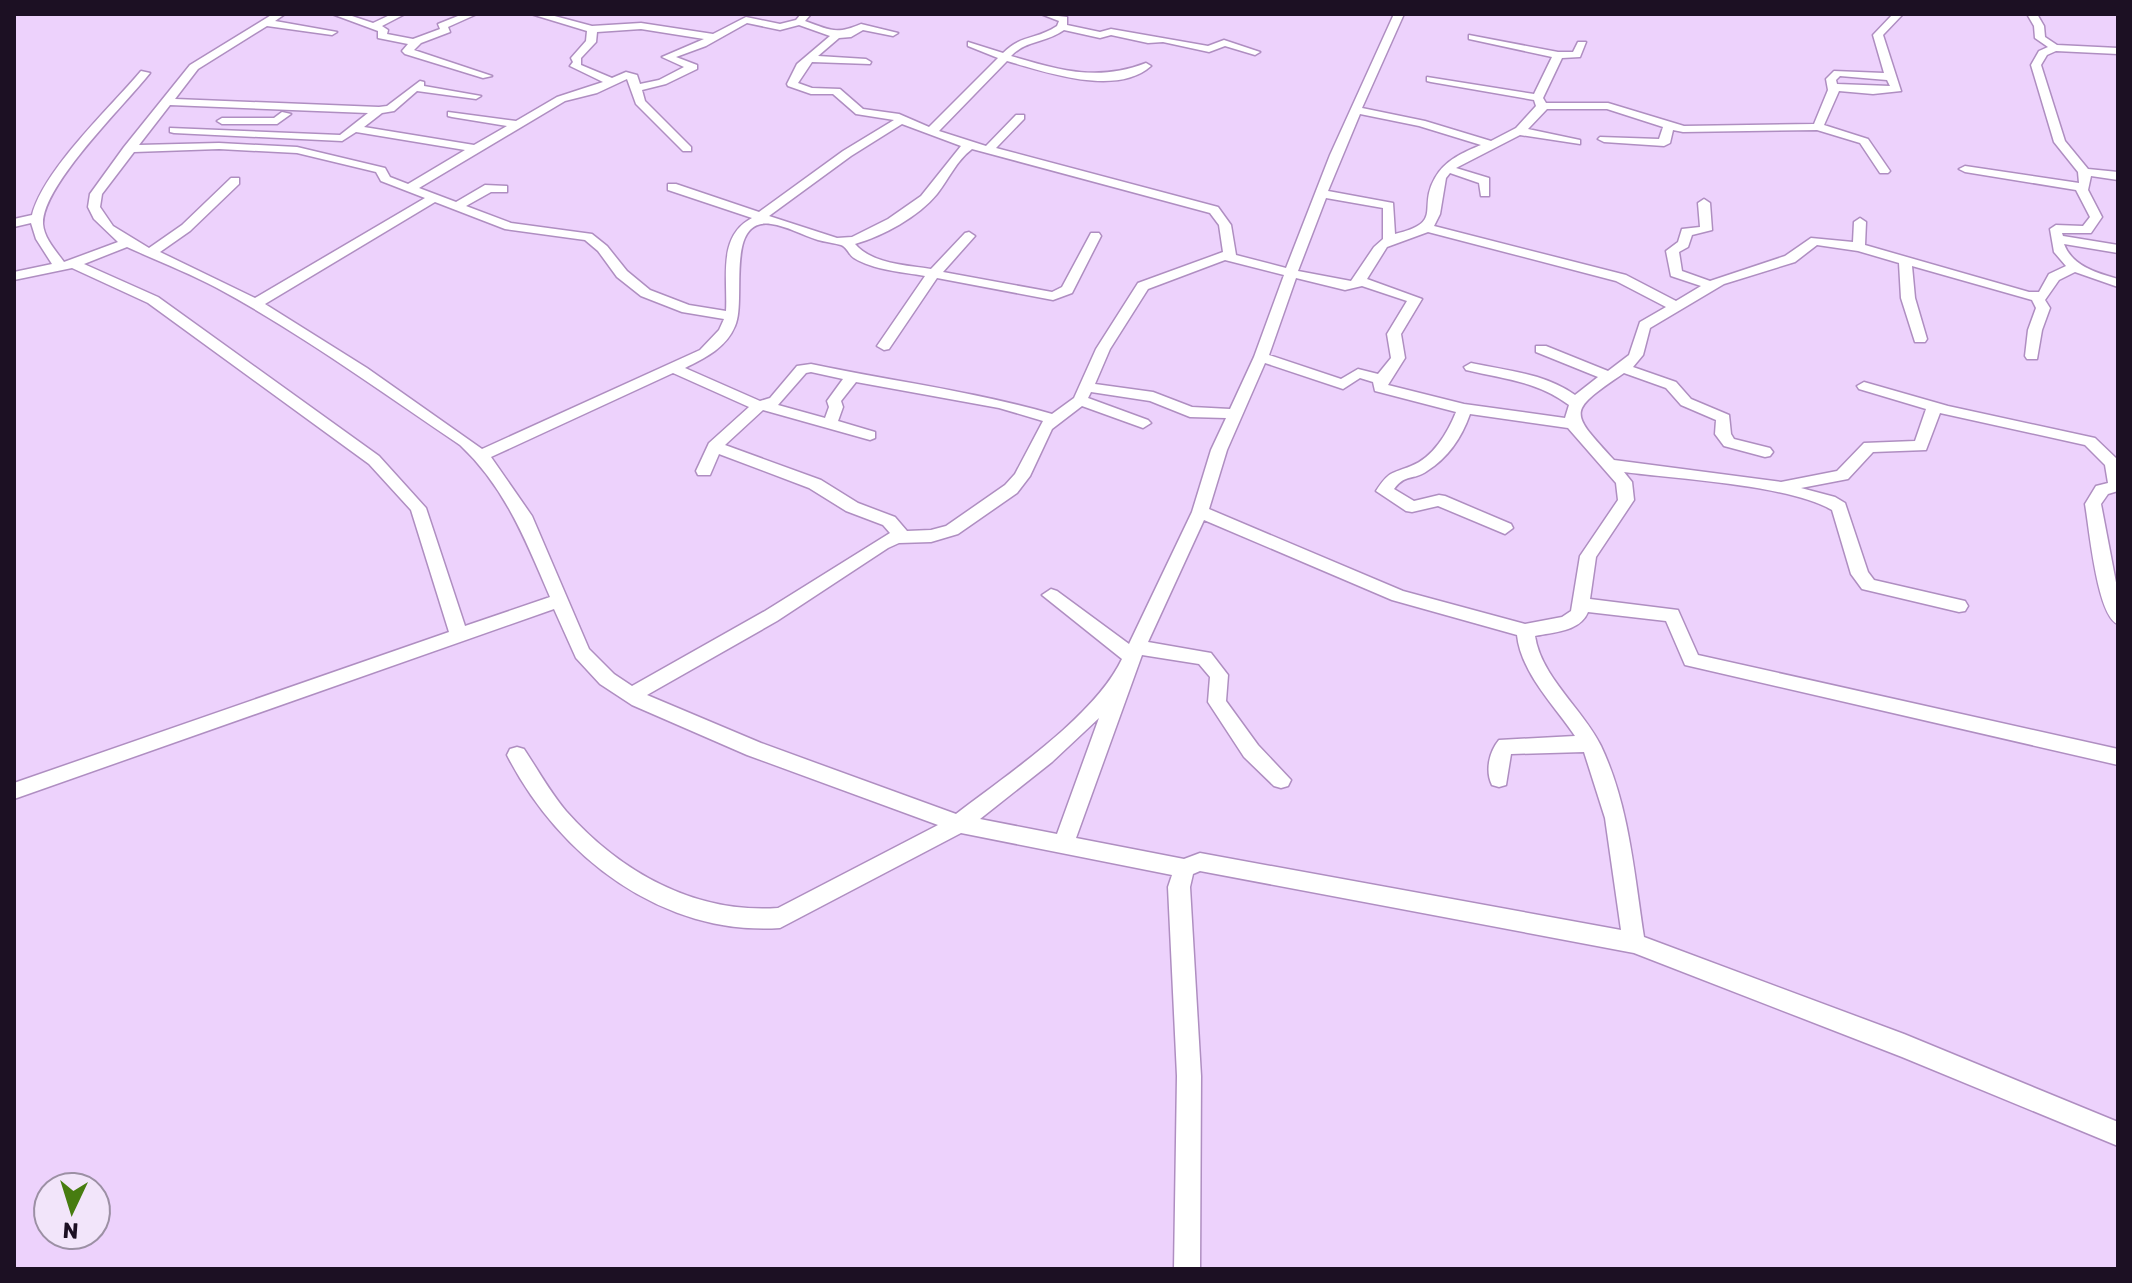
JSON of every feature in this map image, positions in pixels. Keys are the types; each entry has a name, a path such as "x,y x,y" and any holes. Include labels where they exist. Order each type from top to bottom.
{"street":[{"path":"337,14 375,26 383,30 380,35 415,42"},
{"path":"375,26 400,14"},
{"path":"472,14 441,26 447,30 415,42 407,52 487,76"},
{"path":"536,14 592,29 641,26 713,37"},
{"path":"931,132 1019,42 1046,38 1062,27 1064,19 1046,14"},
{"path":"1064,843 1132,659 1200,512 1233,414 1261,357 1321,193 1399,14"},
{"path":"1818,127 1833,89 1895,90 1897,86 1891,77 1878,35 1898,14"},
{"path":"2032,14 2039,26 2040,38 2055,48"},
{"path":"332,32 274,18 194,67 102,184 94,207 106,227 128,242 257,303 465,442 480,456 524,516 582,653 607,679 631,695 754,749 959,824 1184,868 1200,862 1634,943 1904,1046 2118,1134"},
{"path":"636,88 662,82 693,67 667,57 746,20 780,27 802,18 837,35"},
{"path":"893,33 861,27 848,35 837,35 809,59 792,79 792,84 811,91 836,91 860,112 901,120 970,145 1214,210 1221,215 1228,235 1229,254"},
{"path":"1062,27 1100,35 1111,32 1148,40 1163,39 1209,49 1221,43 1255,52"},
{"path":"592,29 591,42 576,58 575,66 610,81"},
{"path":"1472,37 1558,55 1576,55 1582,44"},
{"path":"972,44 1004,57 1097,78 1134,74 1146,66"},
{"path":"2082,187 2086,180 2084,172 2060,142 2037,68 2043,53 2055,48 2118,51"},
{"path":"1389,240 1413,234 1425,227 1436,206 1438,183 1448,169 1464,156 1519,131 1540,102 1558,55"},
{"path":"809,59 866,62"},
{"path":"145,73 55,181 37,218 38,227 66,265 166,307 386,470 418,508 424,520 459,636"},
{"path":"408,189 566,96 593,91 610,81 630,75 640,102 687,149"},
{"path":"1431,79 1540,102 1601,105 1669,126 1818,127 1864,141 1884,171"},
{"path":"168,102 379,110 390,109 418,86 476,96 452,114 517,124"},
{"path":"174,130 342,138 379,110"},
{"path":"1356,110 1421,123 1491,144"},
{"path":"151,120 277,121 286,114"},
{"path":"989,149 1020,117"},
{"path":"480,456 617,391 676,369 705,353 727,330 731,316 734,247 749,224 844,159 864,140 901,120"},
{"path":"1604,139 1664,143 1669,126"},
{"path":"356,129 477,149"},
{"path":"1519,131 1576,142"},
{"path":"847,242 884,226 926,198 958,153 970,145"},
{"path":"128,149 219,146 321,153 381,170 383,178 408,189 509,226 588,237 596,241 624,276 670,306 731,316"},
{"path":"1448,169 1485,181 1485,193"},
{"path":"1965,169 2082,187"},
{"path":"2084,172 2118,176"},
{"path":"150,253 186,228 235,181"},
{"path":"672,187 762,218 847,242 858,255 871,261 1062,295 1095,236"},
{"path":"2082,187 2095,213 2092,226 2087,230 2056,229 2056,239 2073,268 2118,283"},
{"path":"455,207 489,188 503,189"},
{"path":"1229,254 1240,262 1350,286 1360,281 1389,240 1389,206 1321,193"},
{"path":"257,303 432,199"},
{"path":"1704,203 1706,230 1686,232 1684,244 1672,251 1676,273 1709,285"},
{"path":"14,223 37,218"},
{"path":"1859,247 1860,222"},
{"path":"1425,227 1621,278 1675,306"},
{"path":"884,346 933,274 969,236"},
{"path":"2056,239 2118,249"},
{"path":"1200,512 1398,596 1525,631 1567,623 1576,618 1583,605 1588,556 1626,500 1624,482 1571,418 1576,403 1636,356 1645,325 1709,285 1796,257 1815,241 1859,247 2036,296 2046,294 2054,277 2073,268"},
{"path":"14,276 66,265 128,242"},
{"path":"631,695 771,616 882,544 903,537 931,536 952,530 1011,489 1022,476 1052,419 1083,393 1103,349 1143,286 1229,254"},
{"path":"1905,261 1908,298 1920,339"},
{"path":"1360,281 1415,299 1394,334 1398,358 1381,380 1379,386 1383,389 1464,409 1573,424"},
{"path":"2032,356 2035,330 2043,308 2036,296"},
{"path":"1541,349 1676,388 1686,402 1724,418 1723,434 1729,443 1765,452"},
{"path":"1261,357 1343,385 1358,373 1381,380"},
{"path":"1471,367 1504,375 1519,373 1554,386 1576,403"},
{"path":"676,369 762,406 870,435"},
{"path":"704,471 714,447 762,406 775,401 802,369 1001,404 1052,419"},
{"path":"830,424 836,407 834,401 852,377"},
{"path":"1864,386 1935,406 2090,441 2112,463 2118,486 2102,490 2093,504 2107,587 2118,617"},
{"path":"1083,393 1153,397 1190,412 1233,414"},
{"path":"1083,393 1143,423"},
{"path":"1775,487 1842,475 1869,447 1921,446 1935,406"},
{"path":"1464,409 1454,437 1420,469 1396,475 1384,491 1416,508 1439,500 1505,528"},
{"path":"714,447 815,484 852,507 889,521 903,537"},
{"path":"1611,465 1704,474 1829,501 1839,507 1860,574 1868,585 1959,606"},
{"path":"1051,595 1132,659 1205,658 1219,675 1217,702 1251,751 1281,780"},
{"path":"14,791 560,600"},
{"path":"1583,605 1672,615 1691,660 2118,757"},
{"path":"1525,631 1533,657 1590,744 1598,762 1618,837 1634,943"},
{"path":"517,755 560,818 618,869 657,893 728,920 757,922 780,918 959,824 1045,756 1095,710 1132,659"},
{"path":"1499,779 1500,753 1506,746 1590,744"},
{"path":"1184,868 1179,887 1189,1076 1187,1269"}]}
